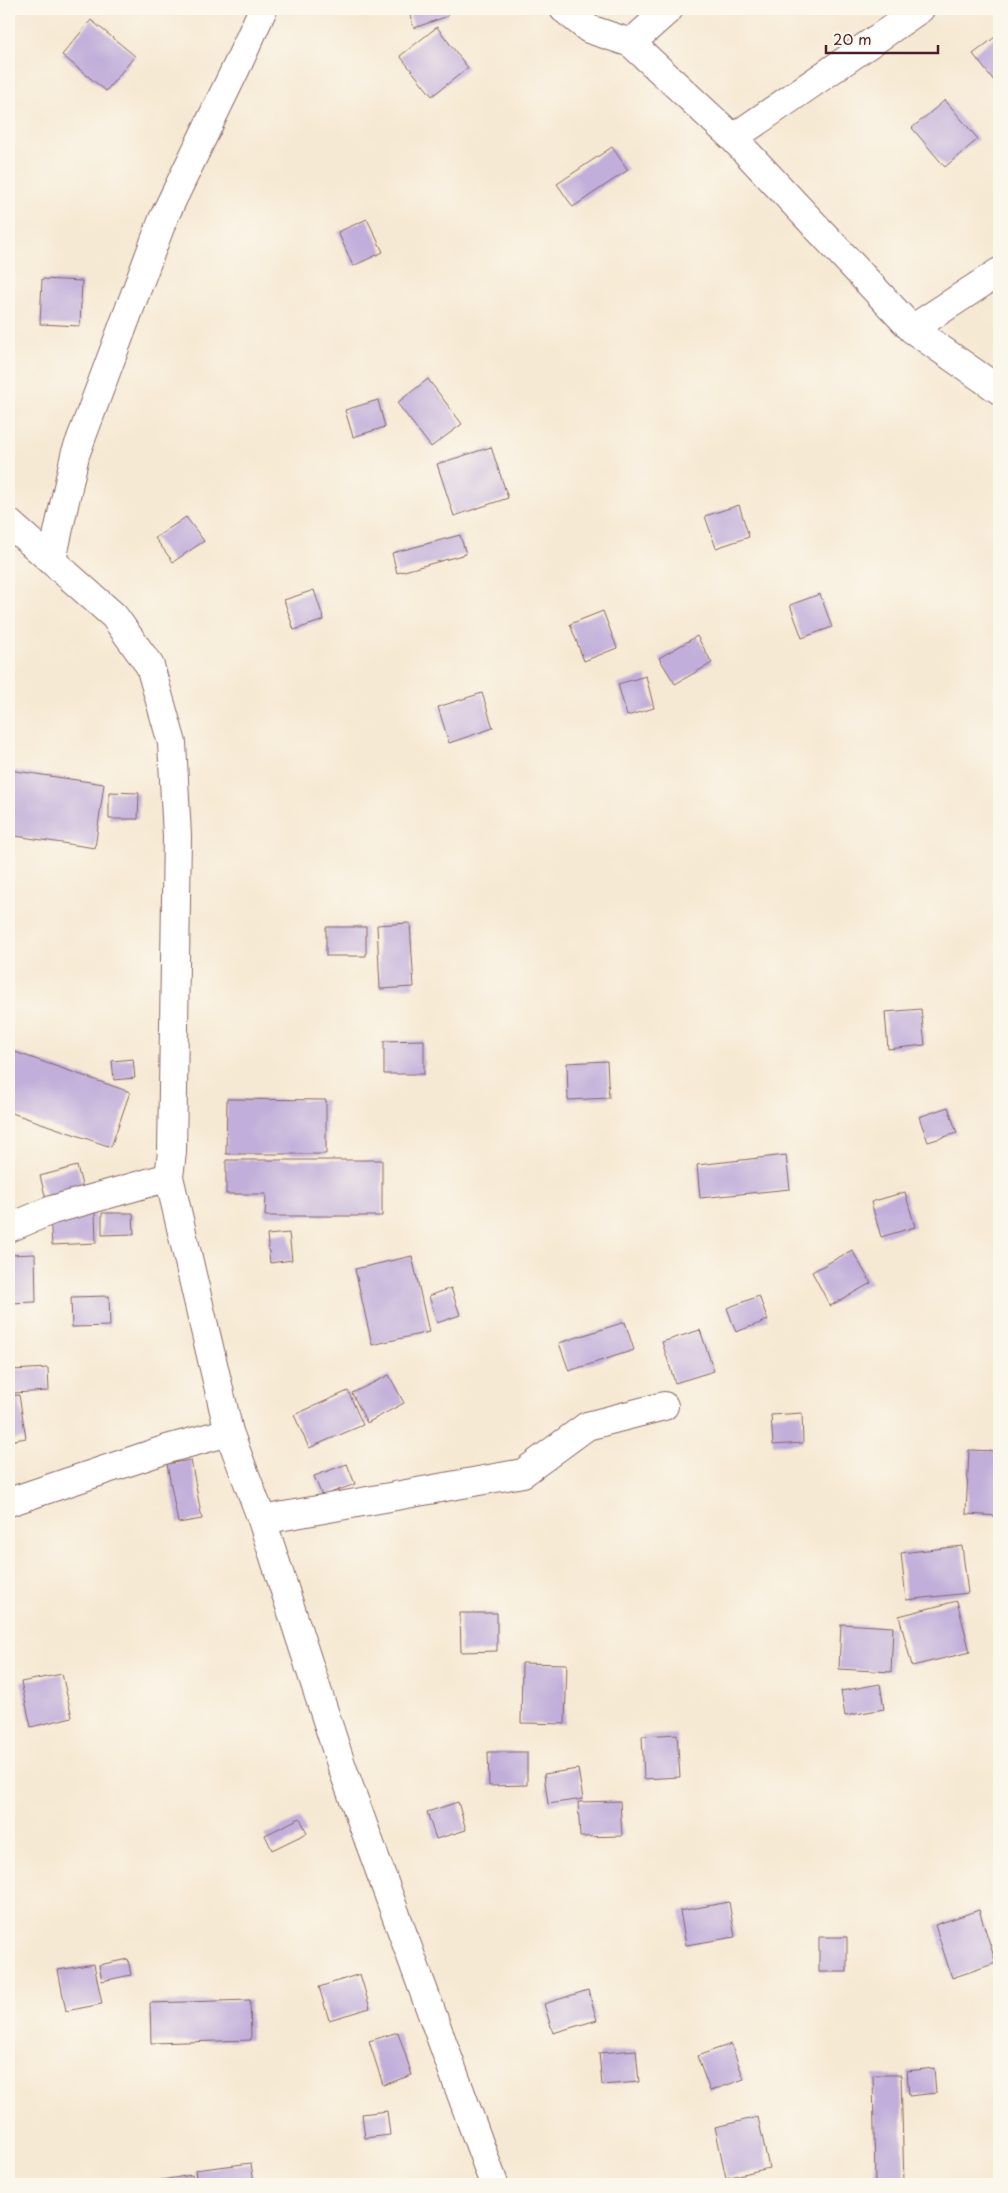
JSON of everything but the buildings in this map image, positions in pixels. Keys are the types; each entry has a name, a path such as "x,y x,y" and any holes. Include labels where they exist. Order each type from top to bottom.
{"street":[{"path":"52,560 75,455 163,219 263,9"},
{"path":"564,9 589,30 630,43 733,138 912,329 999,390"},
{"path":"630,43 669,9"},
{"path":"733,138 920,9"},
{"path":"912,329 999,272"},
{"path":"9,523 114,616 150,666 172,743 177,836 172,1152 169,1177 229,1432 262,1520 342,1767 494,2184"},
{"path":"9,1228 52,1210 169,1177"},
{"path":"262,1520 523,1473 587,1426 664,1406"},
{"path":"9,1502 167,1449 229,1432"}]}
